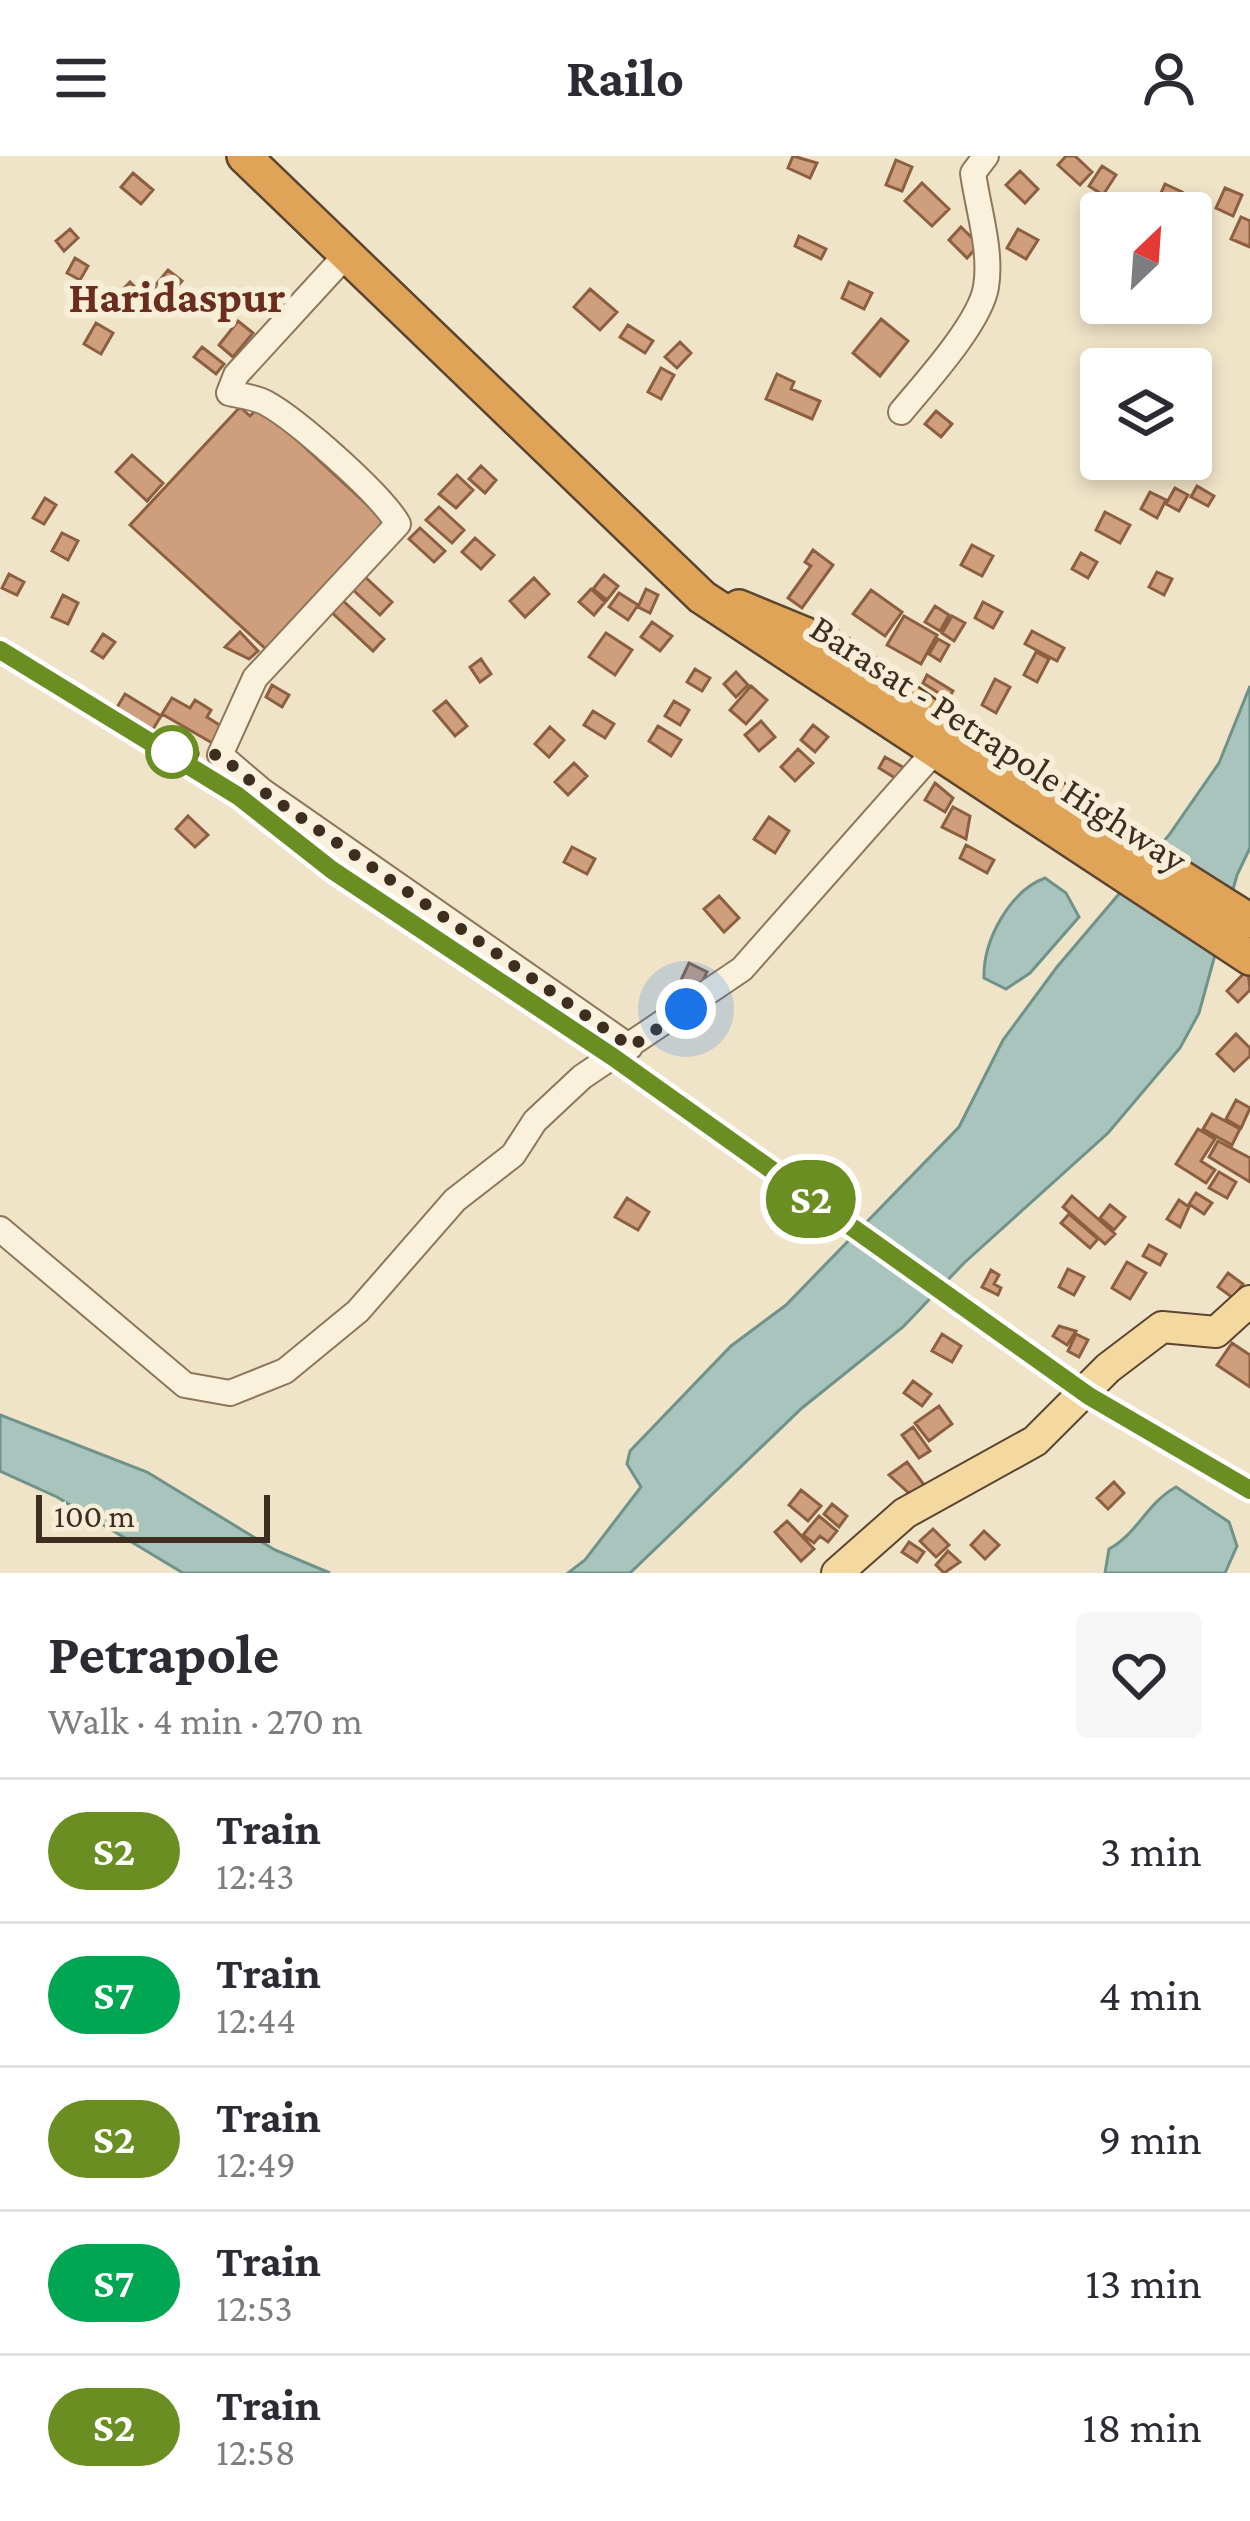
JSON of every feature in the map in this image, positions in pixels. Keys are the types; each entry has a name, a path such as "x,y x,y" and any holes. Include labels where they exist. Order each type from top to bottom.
{"highway":[{"name":"Barasat - Petrapole Highway","path":"244,156 702,597 934,752 1250,921"},
{"name":"Barasat - Petrapole Highway","path":"702,597 789,624 824,642 1250,958"}],"main road":[{"path":"837,1573 905,1513 1035,1442 1108,1368 1162,1327 1216,1332 1250,1301"}],"street":[{"path":"901,412 939,367 986,292 987,264 973,173 986,156"},
{"path":"347,254 236,375 230,393 265,402 280,413 364,484 398,524 255,678 220,755 261,790 631,1047"},
{"path":"0,1229 185,1385 230,1393 285,1371 358,1311 455,1200 513,1155 535,1121 582,1077 742,969 934,752"}],"water":[{"path":"1250,686 1250,848 1237,875 1199,1013 1180,1048 1108,1133 964,1263 903,1327 802,1408 630,1573 568,1573 585,1560 641,1487 627,1464 630,1451 731,1346 786,1305 959,1127 1003,1040 1057,967 1169,835 1219,763"},
{"path":"1045,878 1066,893 1079,917 1030,973 1006,989 984,978 988,948 1010,905"},
{"path":"0,1415 147,1472 275,1550 330,1573 183,1573 57,1497 0,1471"},
{"path":"1176,1487 1229,1522 1237,1546 1225,1573 1105,1573 1109,1549"}],"building":[{"path":"793,156 817,163 810,178 788,168"},
{"path":"1066,156 1075,156 1092,172 1080,185 1058,165"},
{"path":"896,160 912,167 902,191 886,185"},
{"path":"1102,166 1116,175 1105,192 1089,186"},
{"path":"1020,171 1038,189 1025,203 1006,185"},
{"path":"133,173 153,190 141,204 121,187"},
{"path":"922,183 949,209 932,226 905,201"},
{"path":"1225,188 1242,195 1233,216 1216,208"},
{"path":"1241,217 1250,221 1250,247 1231,239"},
{"path":"961,227 979,245 967,258 949,240"},
{"path":"70,229 78,238 64,251 56,241"},
{"path":"1018,229 1038,240 1026,259 1007,248"},
{"path":"799,236 826,249 821,259 795,246"},
{"path":"75,258 88,266 80,280 67,273"},
{"path":"168,270 182,281 167,298 154,287"},
{"path":"130,282 146,298 130,314 114,299"},
{"path":"849,282 872,293 864,309 842,298"},
{"path":"590,289 617,312 600,330 574,307"},
{"path":"881,319 908,341 880,376 853,353"},
{"path":"238,321 253,333 233,357 219,345"},
{"path":"96,323 113,333 101,354 84,344"},
{"path":"628,325 653,341 645,353 620,337"},
{"path":"680,342 691,353 677,368 665,357"},
{"path":"202,347 224,364 216,374 194,357"},
{"path":"661,368 674,375 661,399 648,392"},
{"path":"777,374 794,382 791,389 820,401 812,419 766,399"},
{"path":"260,406 387,523 268,651 130,525 240,407 250,416"},
{"path":"936,411 952,424 941,437 925,424"},
{"path":"132,455 163,483 147,501 116,472"},
{"path":"481,466 496,480 485,493 469,479"},
{"path":"457,475 473,490 456,508 439,494"},
{"path":"1197,486 1214,496 1208,506 1191,497"},
{"path":"1175,488 1188,495 1179,511 1166,504"},
{"path":"1150,492 1166,500 1157,518 1141,509"},
{"path":"45,498 56,505 44,524 33,518"},
{"path":"439,507 464,530 452,543 426,520"},
{"path":"1105,512 1130,525 1120,543 1096,530"},
{"path":"420,528 445,551 434,562 409,539"},
{"path":"62,533 78,541 68,560 52,551"},
{"path":"475,538 494,555 481,569 462,552"},
{"path":"972,545 993,556 982,576 961,565"},
{"path":"813,550 833,565 802,608 788,598 811,566 805,562"},
{"path":"1081,553 1097,562 1088,578 1072,569"},
{"path":"1157,572 1172,579 1164,595 1149,587"},
{"path":"9,574 24,582 17,595 2,588"},
{"path":"363,575 392,602 380,615 351,588"},
{"path":"604,575 618,586 607,600 593,589"},
{"path":"534,578 549,594 525,617 510,601"},
{"path":"591,589 605,602 594,615 579,602"},
{"path":"646,589 658,595 650,613 638,607"},
{"path":"871,590 902,612 885,636 853,614"},
{"path":"619,593 638,605 628,620 609,607"},
{"path":"63,595 78,603 68,624 52,617"},
{"path":"339,597 384,639 373,651 328,609"},
{"path":"983,602 1002,612 993,628 975,618"},
{"path":"935,606 949,615 940,631 925,622"},
{"path":"904,616 937,635 921,664 887,645"},
{"path":"952,616 965,623 954,641 942,633"},
{"path":"652,622 672,636 660,651 641,637"},
{"path":"1032,631 1064,648 1057,661 1025,644"},
{"path":"240,632 258,651 249,659 225,647"},
{"path":"606,633 632,650 615,675 589,657"},
{"path":"103,634 115,642 103,658 92,651"},
{"path":"938,639 949,645 940,661 929,654"},
{"path":"1036,652 1049,659 1037,682 1024,675"},
{"path":"481,659 491,674 480,682 470,667"},
{"path":"695,669 710,678 702,691 687,682"},
{"path":"736,672 748,685 736,697 724,684"},
{"path":"927,675 953,691 948,699 923,683"},
{"path":"995,679 1010,687 996,713 982,705"},
{"path":"272,685 289,695 282,707 266,697"},
{"path":"751,686 767,700 746,724 730,710"},
{"path":"125,694 161,716 152,731 116,709"},
{"path":"172,698 190,708 195,700 211,710 207,717 224,728 214,744 162,714"},
{"path":"446,701 467,726 455,736 434,711"},
{"path":"674,701 689,710 680,725 665,716"},
{"path":"593,711 614,724 605,738 584,725"},
{"path":"761,721 775,737 759,751 745,735"},
{"path":"813,725 828,737 815,752 801,740"},
{"path":"658,726 681,740 671,756 649,741"},
{"path":"550,727 564,740 549,757 535,744"},
{"path":"798,749 813,763 795,781 781,767"},
{"path":"885,757 910,771 903,783 879,768"},
{"path":"574,763 587,776 568,795 555,782"},
{"path":"935,783 953,798 945,812 925,800"},
{"path":"953,807 970,816 966,839 942,827"},
{"path":"188,816 208,835 195,847 176,829"},
{"path":"769,817 789,831 775,853 754,839"},
{"path":"966,845 994,860 987,873 960,858"},
{"path":"572,847 595,859 587,874 564,862"},
{"path":"719,896 739,918 724,932 704,909"},
{"path":"689,963 707,972 699,989 681,980"},
{"path":"1248,969 1250,990 1238,1002 1227,991"},
{"path":"1236,1034 1250,1048 1250,1056 1234,1071 1217,1054"},
{"path":"1236,1100 1250,1108 1241,1128 1226,1119"},
{"path":"1212,1114 1240,1129 1232,1145 1203,1129"},
{"path":"1198,1129 1215,1139 1201,1161 1215,1170 1206,1183 1176,1164"},
{"path":"1218,1141 1250,1158 1250,1182 1209,1157"},
{"path":"1219,1172 1236,1182 1227,1198 1209,1188"},
{"path":"1196,1193 1212,1203 1204,1214 1189,1204"},
{"path":"1072,1196 1115,1234 1105,1244 1063,1207"},
{"path":"627,1198 649,1212 638,1230 615,1217"},
{"path":"1179,1200 1189,1207 1180,1227 1167,1219"},
{"path":"1110,1205 1125,1217 1114,1230 1100,1218"},
{"path":"1069,1214 1098,1239 1090,1248 1061,1223"},
{"path":"1149,1245 1166,1254 1160,1265 1143,1256"},
{"path":"1127,1262 1146,1273 1130,1299 1112,1288"},
{"path":"1068,1269 1084,1277 1074,1295 1059,1287"},
{"path":"991,1270 999,1275 994,1284 1001,1288 998,1295 982,1287"},
{"path":"1228,1273 1243,1284 1233,1298 1218,1287"},
{"path":"1059,1326 1076,1331 1067,1345 1053,1336"},
{"path":"942,1334 961,1346 952,1362 932,1351"},
{"path":"1076,1334 1088,1340 1079,1357 1068,1351"},
{"path":"1232,1343 1250,1355 1250,1387 1217,1365"},
{"path":"913,1381 931,1394 922,1406 904,1393"},
{"path":"939,1406 952,1424 929,1441 915,1423"},
{"path":"913,1427 930,1451 919,1458 902,1435"},
{"path":"907,1462 925,1486 911,1495 889,1475"},
{"path":"1114,1482 1124,1493 1108,1509 1097,1498"},
{"path":"801,1490 821,1506 808,1521 789,1505"},
{"path":"832,1504 847,1516 839,1527 824,1514"},
{"path":"819,1516 837,1531 828,1542 820,1536 814,1543 803,1535"},
{"path":"787,1521 814,1549 801,1561 775,1532"},
{"path":"933,1529 949,1545 936,1557 920,1541"},
{"path":"984,1531 999,1545 985,1559 971,1545"},
{"path":"909,1542 924,1552 917,1562 902,1552"},
{"path":"948,1551 960,1562 944,1573 936,1565"}],"railway":[{"path":"0,650 238,796 332,870 613,1057 1089,1395 1250,1490"}],"train":[{"name":"S2","path":"0,650 238,796 332,870 613,1057 1089,1396 1250,1490"}],"district":[{"name":"Haridaspur","path":"177,297"}],"route":[{"path":"172,752 220,755 261,790 631,1047 686,1009"}]}
